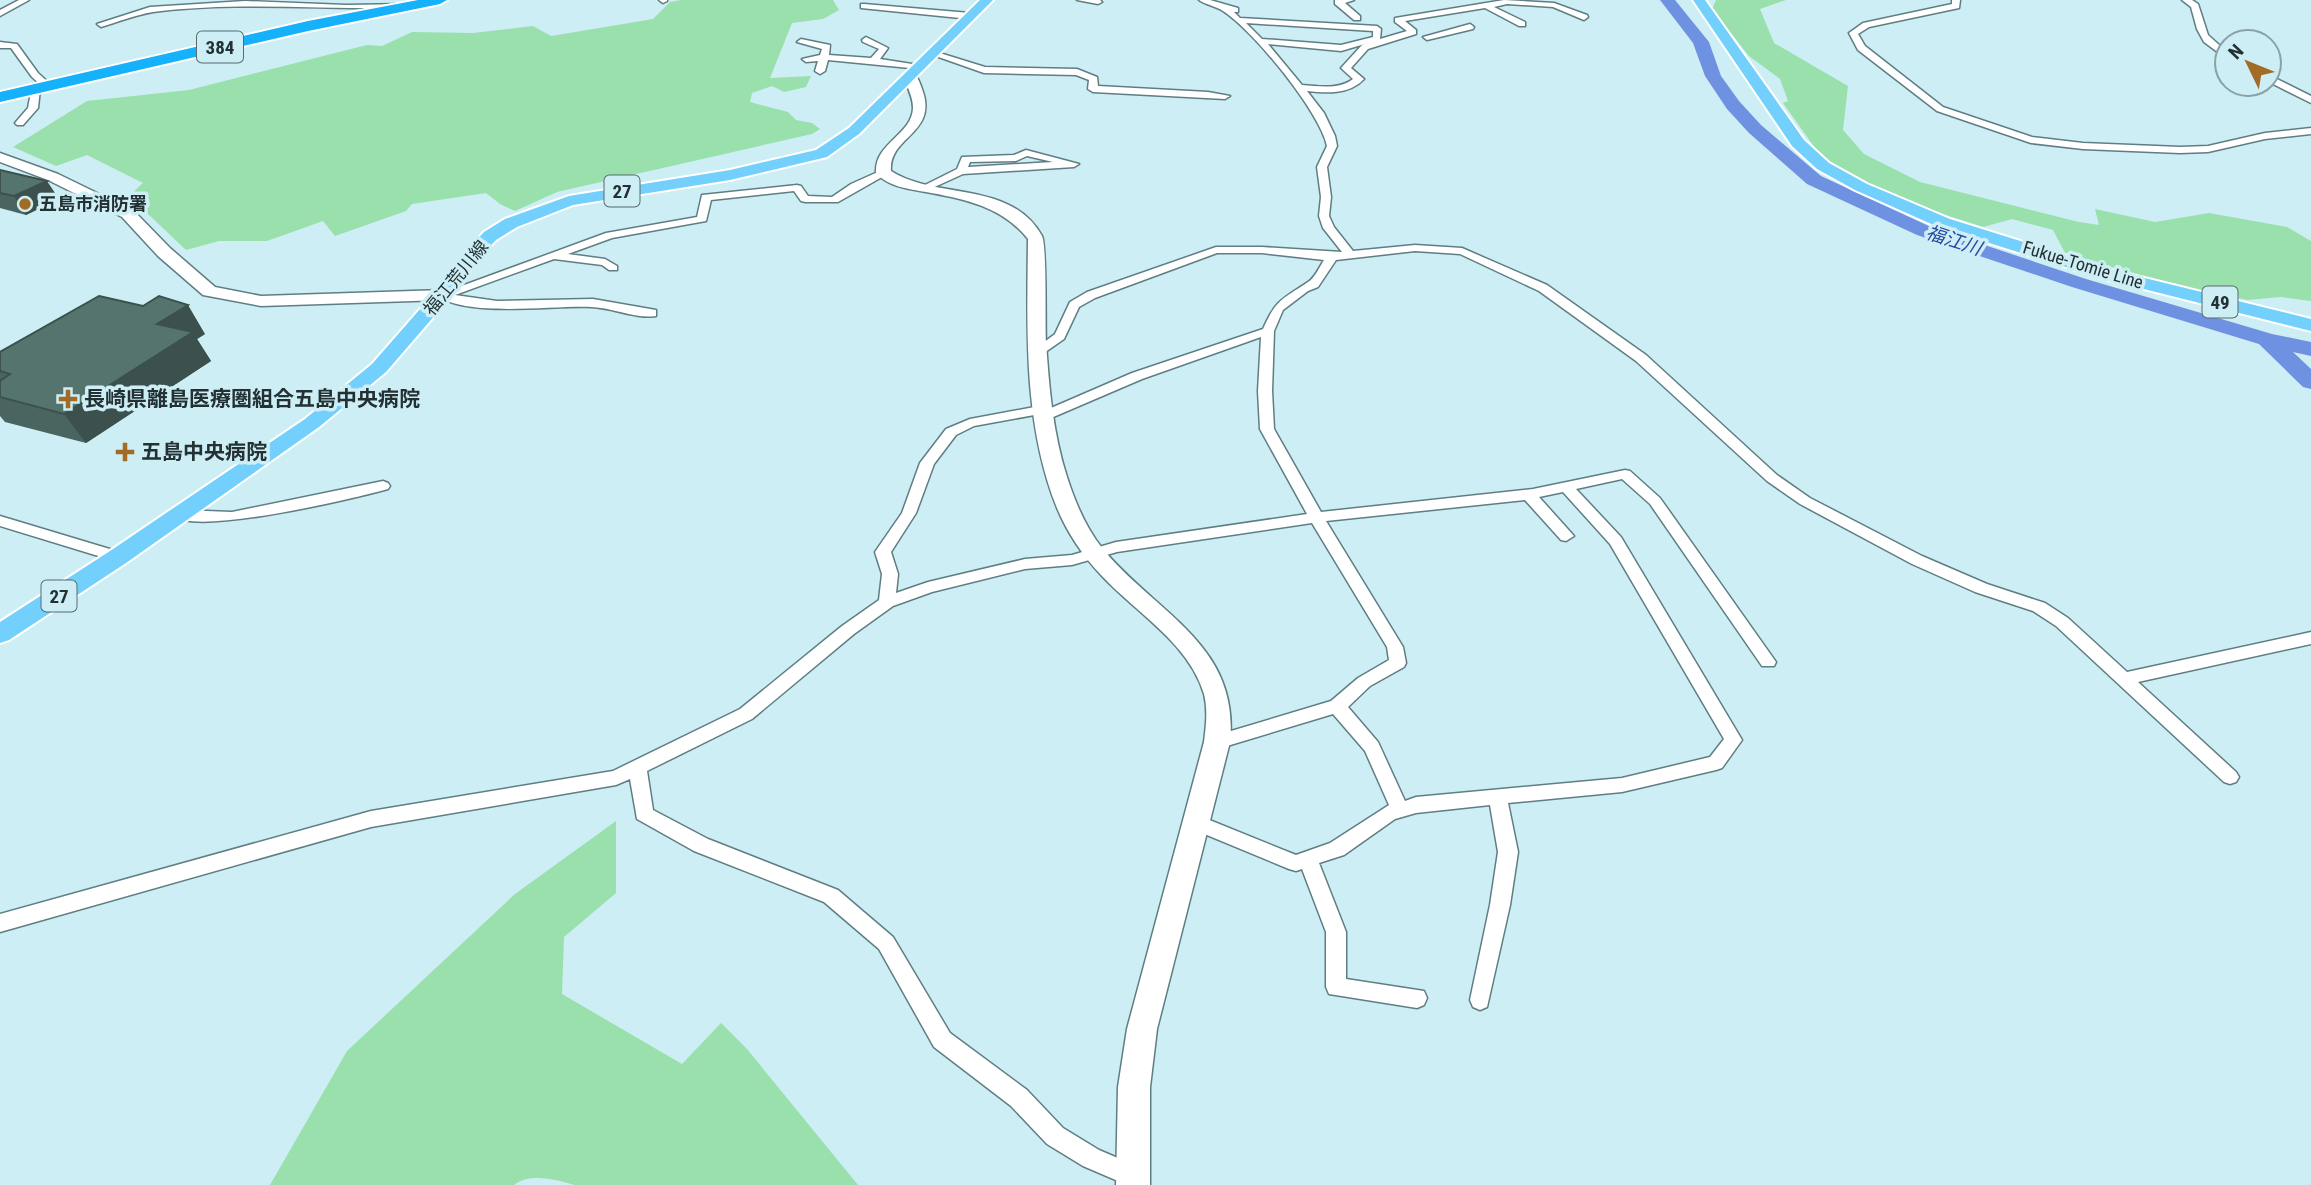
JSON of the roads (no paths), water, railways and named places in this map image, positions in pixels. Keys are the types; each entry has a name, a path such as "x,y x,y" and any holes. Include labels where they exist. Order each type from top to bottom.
{"highway":[{"name":"384","path":"0,97 308,26 440,0"}],"main road":[{"name":"福江荒川線","path":"0,634 118,557 312,423 379,368 490,236 511,223 569,201 730,175 821,154 854,131 987,0"},
{"name":"Fukue-Tomie Line","path":"1699,0 1798,143 1823,166 1861,187 1944,223 2098,271 2311,325"}],"street":[{"path":"0,13 25,0"},
{"path":"1081,0 1098,2"},
{"path":"1203,0 1226,9 1398,20 1505,1 1554,5 1584,17"},
{"path":"1350,0 1338,2 1357,18"},
{"path":"1956,0 1956,6 1866,26 1853,33 1854,38 1876,61 1940,109 2031,139 2083,146 2180,150 2219,147 2265,136 2311,131"},
{"path":"2186,0 2195,6 2196,20 2207,41 2213,46"},
{"path":"101,24 158,5 245,3 346,8 410,6"},
{"path":"864,6 970,16"},
{"path":"1487,6 1522,24"},
{"path":"1226,9 1302,88 1319,113 1332,146 1322,167 1326,184 1325,222 1350,255"},
{"path":"1237,20 1377,29 1377,38 1342,48 1259,41"},
{"path":"1398,20 1412,32 1448,46"},
{"path":"1427,37 1470,27"},
{"path":"1302,88 1325,90 1355,84 1359,79 1346,68 1360,50 1412,32"},
{"path":"866,40 884,48 873,61"},
{"path":"801,42 827,47 820,71"},
{"path":"0,45 14,46 41,87 33,108 20,123"},
{"path":"933,52 984,70 1077,72 1094,79 1093,89 1175,91 1225,96"},
{"path":"638,768 644,814 701,845 831,896 886,943 942,1040 1019,1098 1055,1136 1133,1180 1134,1087 1142,1029 1217,742 1219,722 1216,693 1204,666 1162,618 1095,554 1068,508 1047,446 1037,352 1036,239 1030,227 1003,207 898,182 884,173 882,166 887,153 913,127 919,112 915,71 873,61 824,58 806,60"},
{"path":"2283,85 2311,100"},
{"path":"925,188 961,171 1074,164 1026,153 1016,158 966,159 961,171"},
{"path":"0,157 53,177 128,214 164,252 209,291 261,301 443,295 550,255 630,230 702,219 706,197 797,187 805,199 834,200 855,186 884,173"},
{"path":"1037,352 1060,336 1074,305 1196,255 1233,248 1332,257 1415,248 1449,248 1479,257 1543,288 1641,358 1772,478 1805,500 1917,560 1981,588 2039,607 2062,622 2230,777"},
{"path":"550,255 605,262 613,268"},
{"path":"1217,742 1337,706 1364,682 1398,663 1395,647 1317,519 1267,429 1265,391 1268,331 1278,308 1304,288 1314,284 1332,257"},
{"path":"443,295 457,302 540,305 594,303 652,313"},
{"path":"887,602 890,574 883,552 909,513 927,463 951,432 970,423 1045,412 1268,331"},
{"path":"0,923 371,820 616,778 746,714 848,630 887,602 928,587 1025,564 1072,560 1116,547 1317,519 1529,495 1625,474 1655,501 1768,662"},
{"path":"180,514 232,517 383,486"},
{"path":"1196,822 1296,863 1337,849 1389,813 1416,805 1622,785 1716,763 1732,740 1616,541 1566,487"},
{"path":"1529,495 1566,536"},
{"path":"0,520 118,557"},
{"path":"2124,678 2311,638"},
{"path":"1337,706 1372,747 1400,810"},
{"path":"1480,1000 1508,852 1498,797"},
{"path":"1308,859 1336,932 1336,987 1417,998"}],"waterway":[{"name":"福江川","path":"1667,0 1701,42 1713,76 1733,105 1755,129 1814,180 1924,231 2079,283 2267,339"},
{"path":"2267,339 2311,349"},
{"name":"福江川","path":"2267,339 2311,382"}],"place":[{"name":"五島市消防署","path":"25,204"},
{"name":"長崎県離島医療圏組合五島中央病院","path":"68,399"},
{"name":"五島中央病院","path":"125,452"}]}
